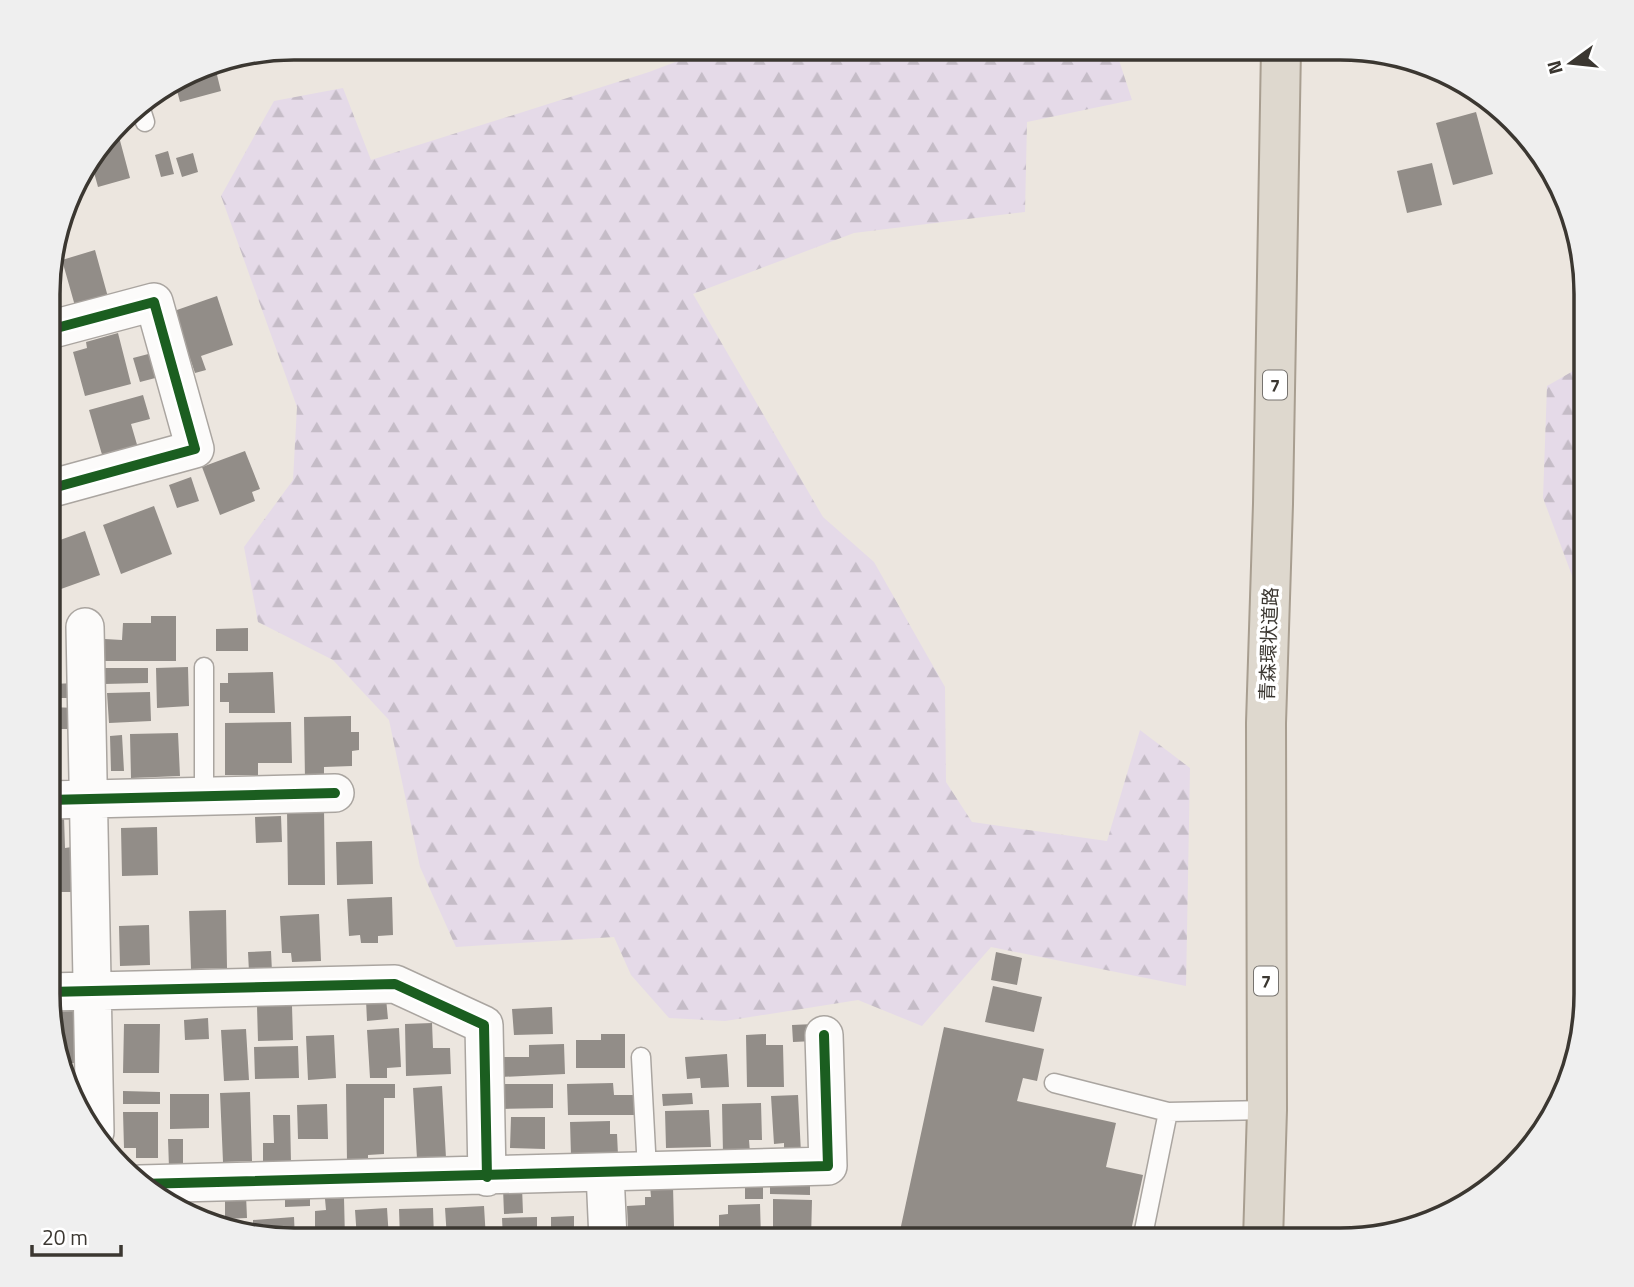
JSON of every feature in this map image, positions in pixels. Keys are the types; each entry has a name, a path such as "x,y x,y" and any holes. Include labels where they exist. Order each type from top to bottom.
{"highway":[{"name":"青森環状道路","path":"1263,1228 1267,1110 1266,723 1281,60"}],"street":[{"path":"60,327 154,302 195,449 60,486"},
{"path":"85,626 95,1117"},
{"path":"60,800 335,793"},
{"path":"60,992 395,984 484,1025 486,1177"},
{"path":"158,1184 828,1166 824,1035"},
{"path":"605,1173 607,1227"}],"lane":[{"path":"143,114 145,122"},
{"path":"204,667 204,797"},
{"path":"641,1057 647,1170"},
{"path":"1054,1083 1168,1112 1267,1110"},
{"path":"1144,1228 1168,1112"}],"green space":[{"path":"681,60 1119,60 1132,100 1027,122 1025,212 854,233 693,294 823,517 874,562 945,687 946,782 972,822 1107,841 1140,730 1190,768 1186,986 991,947 922,1026 858,1000 725,1021 669,1018 631,975 614,937 456,947 420,867 389,720 333,660 258,622 244,547 293,480 297,407 221,196 274,101 343,88 371,160"},
{"path":"1574,370 1574,581 1543,498 1547,386"}],"building":[{"path":"216,73 221,91 180,102 177,91"},
{"path":"1476,112 1493,174 1453,185 1436,123"},
{"path":"119,137 130,178 98,187 94,172"},
{"path":"168,151 174,174 161,177 155,155"},
{"path":"193,153 198,172 182,177 176,158"},
{"path":"1432,163 1442,205 1407,213 1397,171"},
{"path":"95,250 108,297 75,306 62,260"},
{"path":"217,296 233,345 201,356 206,370 195,373 174,311"},
{"path":"118,333 131,384 85,396 73,352 87,348 86,342"},
{"path":"156,352 163,376 140,382 133,358"},
{"path":"143,395 150,419 131,424 138,448 103,458 89,410"},
{"path":"245,451 260,489 252,492 255,501 220,515 202,467"},
{"path":"191,477 199,501 177,508 169,485"},
{"path":"154,506 172,554 121,574 103,525"},
{"path":"85,531 100,575 61,589 60,540"},
{"path":"151,616 176,616 176,661 105,661 105,639 122,640 123,623 151,623"},
{"path":"248,628 248,651 216,651 216,629"},
{"path":"188,667 189,706 157,708 156,668"},
{"path":"104,668 148,668 148,683 104,684"},
{"path":"273,672 275,713 229,713 229,702 220,702 220,683 228,683 228,673"},
{"path":"77,683 77,698 60,698 60,684"},
{"path":"150,692 151,721 109,723 107,693"},
{"path":"60,707 78,708 78,729 60,729"},
{"path":"351,716 351,732 359,732 359,750 352,751 352,766 324,767 324,779 305,779 304,717"},
{"path":"291,722 292,763 258,763 258,775 225,775 225,723"},
{"path":"178,733 180,776 131,778 130,734"},
{"path":"122,735 124,771 111,771 110,736"},
{"path":"324,808 325,885 288,885 287,809"},
{"path":"281,816 282,842 256,843 255,817"},
{"path":"60,817 64,817 65,848 72,847 73,892 60,892"},
{"path":"157,827 158,875 122,876 121,828"},
{"path":"372,841 373,884 337,885 336,842"},
{"path":"392,897 393,935 378,936 378,943 361,943 360,935 349,936 347,899"},
{"path":"226,910 227,968 191,969 189,911"},
{"path":"319,914 321,961 292,962 291,953 282,953 280,916"},
{"path":"149,925 150,965 120,966 119,926"},
{"path":"271,951 272,972 249,972 248,952"},
{"path":"996,952 1022,958 1017,985 991,980"},
{"path":"993,986 1042,997 1034,1032 985,1022"},
{"path":"386,998 388,1019 367,1021 366,1000"},
{"path":"257,1006 292,1006 293,1040 258,1041"},
{"path":"552,1007 553,1034 514,1035 512,1009"},
{"path":"75,1011 77,1063 70,1063 67,1054 60,1012"},
{"path":"208,1018 209,1039 185,1040 184,1020"},
{"path":"432,1023 433,1048 450,1048 451,1074 406,1076 405,1024"},
{"path":"124,1024 160,1024 159,1073 123,1073"},
{"path":"814,1024 815,1041 793,1042 792,1025"},
{"path":"944,1027 1044,1049 1037,1081 1023,1078 1017,1101 1116,1123 1106,1167 1143,1175 1132,1228 901,1228"},
{"path":"399,1028 401,1067 387,1068 387,1078 370,1078 367,1030"},
{"path":"246,1029 249,1080 224,1081 221,1030"},
{"path":"601,1034 625,1034 625,1068 576,1068 576,1040 601,1040"},
{"path":"766,1034 766,1045 783,1045 784,1087 747,1087 746,1035"},
{"path":"334,1035 336,1078 308,1080 306,1036"},
{"path":"564,1044 565,1074 500,1077 499,1057 529,1057 529,1045"},
{"path":"298,1046 299,1078 255,1079 254,1047"},
{"path":"727,1054 729,1087 701,1088 700,1078 687,1079 685,1057"},
{"path":"83,1072 83,1083 77,1083 73,1073"},
{"path":"613,1083 614,1095 635,1095 635,1115 568,1115 567,1084"},
{"path":"346,1084 395,1084 395,1098 384,1098 384,1154 368,1155 368,1163 347,1163"},
{"path":"500,1084 553,1084 553,1108 501,1109"},
{"path":"442,1086 446,1158 417,1159 413,1088"},
{"path":"123,1091 160,1092 160,1104 123,1104"},
{"path":"250,1092 252,1161 223,1162 220,1093"},
{"path":"692,1093 693,1104 663,1106 662,1094"},
{"path":"170,1094 209,1094 209,1128 170,1129"},
{"path":"798,1095 801,1153 784,1154 784,1143 774,1144 771,1096"},
{"path":"761,1103 762,1140 749,1140 750,1153 723,1154 722,1104"},
{"path":"327,1104 328,1139 298,1139 297,1105"},
{"path":"709,1110 711,1147 666,1148 665,1111"},
{"path":"123,1112 158,1112 158,1158 136,1158 136,1148 124,1148"},
{"path":"273,1115 290,1115 291,1163 263,1163 263,1143 274,1143"},
{"path":"511,1117 545,1117 545,1149 510,1148"},
{"path":"610,1121 610,1134 617,1134 618,1155 571,1156 570,1122"},
{"path":"168,1139 183,1139 183,1168 169,1168"},
{"path":"770,1179 810,1180 810,1195 770,1194"},
{"path":"745,1180 763,1180 763,1199 745,1199"},
{"path":"650,1186 673,1186 674,1227 628,1227 627,1206 645,1205 645,1197 651,1197"},
{"path":"522,1187 523,1213 504,1214 503,1188"},
{"path":"310,1194 310,1206 285,1207 285,1195"},
{"path":"246,1195 247,1218 225,1217 225,1196"},
{"path":"344,1198 345,1227 315,1227 315,1211 326,1210 325,1199"},
{"path":"773,1199 812,1200 811,1228 773,1227"},
{"path":"760,1204 761,1227 719,1227 719,1215 728,1214 728,1205"},
{"path":"484,1206 485,1227 446,1227 445,1208"},
{"path":"387,1208 388,1227 356,1227 355,1210"},
{"path":"433,1208 434,1227 400,1227 399,1209"},
{"path":"574,1216 574,1227 551,1227 551,1217"},
{"path":"294,1217 294,1227 253,1224 253,1220"},
{"path":"537,1217 537,1227 502,1227 502,1218"}],"cycle path":[{"path":"60,327 154,302 195,449 60,486"},
{"path":"60,800 335,793"},
{"path":"60,992 395,984 484,1025 487,1177"},
{"path":"158,1184 828,1166 824,1035"}]}
